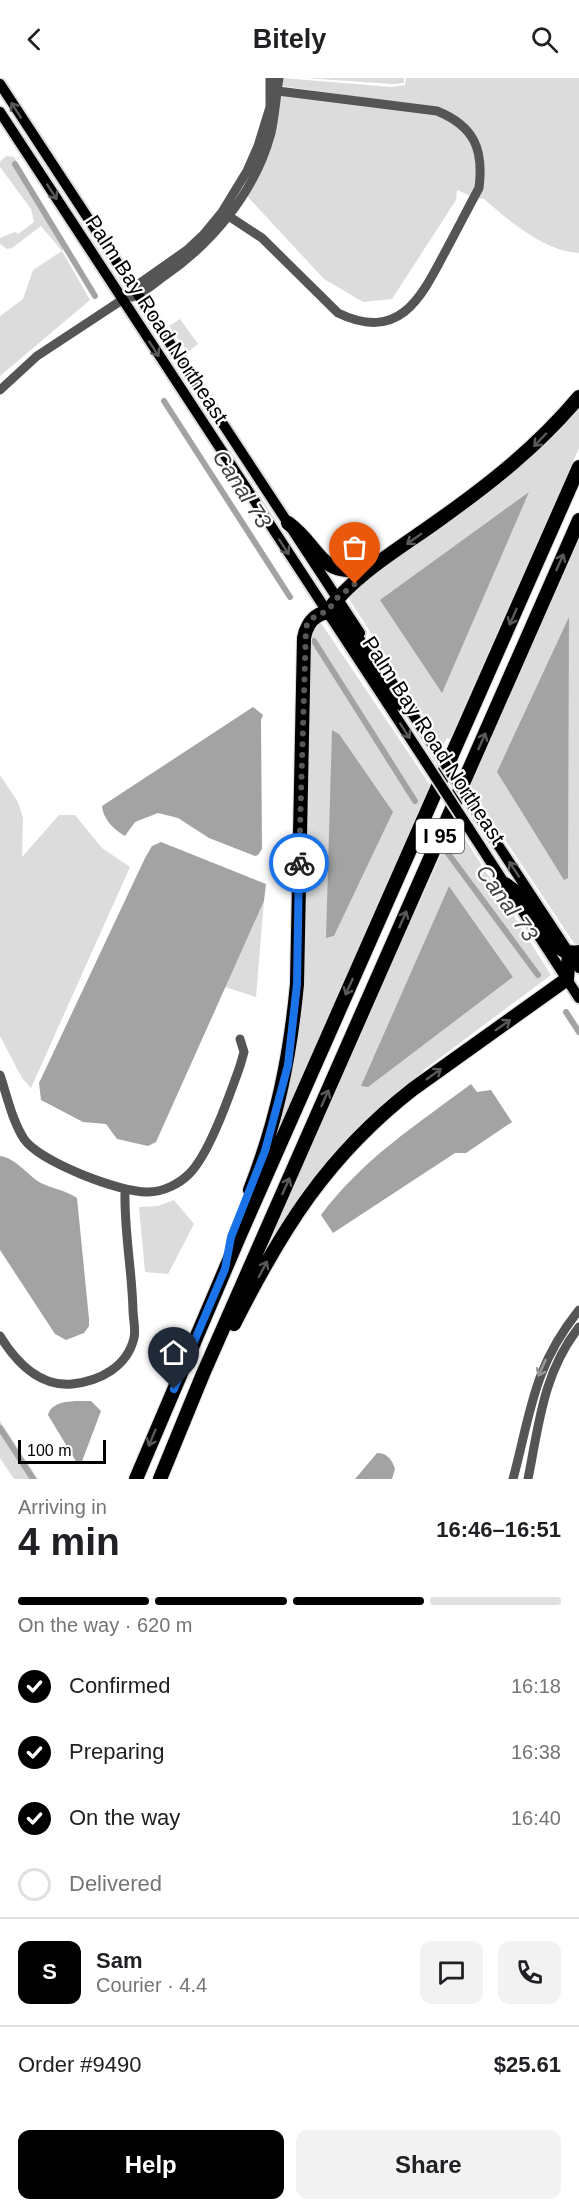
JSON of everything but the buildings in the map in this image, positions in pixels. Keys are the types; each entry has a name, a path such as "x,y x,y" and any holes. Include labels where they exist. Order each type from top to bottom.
{"highway":[{"path":"327,612 337,598 377,564 529,452 579,397"},
{"name":"I 95","path":"136,1479 225,1269 579,467"},
{"name":"I 95","path":"160,1479 203,1374 579,520"},
{"path":"288,523 302,533 318,557 334,569 347,572 377,564"},
{"path":"225,1269 231,1237 265,1151 288,1065 297,984 304,638 310,620 317,614 327,612 342,620 394,698 410,710"},
{"path":"203,1374 221,1349 291,1219 337,1159 405,1095 567,980 574,952 552,942 523,898 505,884"}],"main road":[{"name":"Palm Bay Road Northeast","path":"0,84 475,810 574,952 579,968"},
{"name":"Palm Bay Road Northeast","path":"0,112 579,998"},
{"path":"10,129 33,136"},
{"path":"20,143 45,154"}],"street":[{"path":"0,390 37,356 200,249 217,232 240,199 271,133 274,89 270,78"},
{"path":"135,291 187,250 222,212 247,171 262,136 279,78"},
{"path":"227,215 262,238 338,313 354,321 371,323 400,316 423,294 479,188 481,173 478,151 470,131 451,116 437,111 274,89"},
{"path":"0,1075 14,1119 25,1140 38,1153 59,1165 125,1191 150,1193 168,1188 189,1174 201,1160 240,1066 244,1052 240,1039"},
{"path":"0,1336 16,1359 30,1373 46,1381 69,1384 93,1381 117,1369 134,1338 125,1191"},
{"path":"513,1479 533,1390 542,1366 562,1331 579,1310"},
{"path":"528,1479 544,1393 562,1351 579,1327"}],"shaded area":[{"path":"282,78 392,87 405,85 406,78 579,78 579,253 553,247 540,241 484,199 477,198 480,167 478,143 474,133 466,124 454,116 438,108 281,86"},
{"path":"304,78 404,78 404,83 393,84"},
{"path":"280,92 436,114 458,127 473,147 478,170 471,196 457,190 456,200 392,299 363,302 324,279 246,195"},
{"path":"6,156 14,157 67,247 62,251 41,226 12,248 7,249 0,244 0,238 15,232 18,234 34,222 31,209 0,167 0,162"},
{"path":"62,251 90,300 0,376 0,316 23,299 33,270"},
{"path":"180,319 198,344 188,352 169,326"},
{"path":"579,400 579,448 450,739 447,738 443,746 346,594 452,519 463,506"},
{"path":"529,492 442,693 380,600"},
{"path":"579,536 579,945 576,946 469,786"},
{"path":"569,617 568,878 564,880 497,772"},
{"path":"319,620 430,785 269,1152 287,1079 309,637","holes":["393,812 334,936 327,938"]},
{"path":"253,707 263,715 261,720 262,849 258,855 255,856 209,838 178,818 158,813 135,822 125,836 110,824 104,815 102,806"},
{"path":"332,730 339,734 393,812 334,936 326,938"},
{"path":"0,775 18,802 23,818 22,857 59,815 75,815 102,848 130,867 31,1088 22,1078 0,1036"},
{"path":"455,823 551,975 425,1069 268,1248 300,1169","holes":["449,886 513,977 368,1086 362,1086"]},
{"path":"161,842 266,884 264,901 156,1142 148,1146 117,1139 106,1124 83,1122 41,1100 39,1083 145,858 152,846"},
{"path":"449,886 513,977 368,1087 361,1086"},
{"path":"264,901 256,997 225,987"},
{"path":"471,1084 477,1092 491,1090 512,1122 466,1153 455,1153 333,1233 321,1215 337,1195 391,1144"},
{"path":"0,1156 16,1163 41,1183 77,1198 89,1319 89,1326 84,1333 66,1340 55,1334 0,1250"},
{"path":"174,1200 194,1224 168,1274 145,1272 139,1207 158,1206"},
{"path":"91,1401 101,1411 81,1464 77,1463 48,1415 54,1406 59,1404"},
{"path":"0,1421 38,1479 14,1479 0,1458"},
{"path":"377,1453 387,1456 392,1463 395,1469 392,1479 355,1479"}],"waterway":[{"name":"Canal 73","path":"15,164 95,296"},
{"name":"Canal 73","path":"164,401 290,597"},
{"name":"Canal 73","path":"314,641 415,801"},
{"name":"Canal 73","path":"447,852 538,975"},
{"name":"Canal 73","path":"566,1012 579,1032"},
{"path":"0,1428 33,1479"}],"way so far":[{"path":"299,863 306,627 310,620 317,614 327,612 337,598 355,584"}],"route":[{"path":"174,1389 225,1269 231,1237 265,1151 280,1099 288,1065 297,984 299,863"}]}
